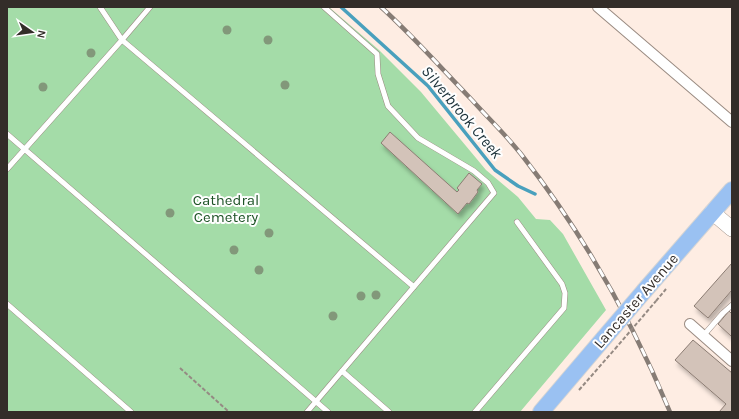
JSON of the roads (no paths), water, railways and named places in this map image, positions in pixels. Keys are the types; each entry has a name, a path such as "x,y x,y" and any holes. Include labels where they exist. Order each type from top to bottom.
{"main road":[{"name":"Lancaster Avenue","path":"546,410 610,343 650,296 712,212 732,190"}],"street":[{"path":"598,7 732,122"},
{"path":"712,212 732,229"},
{"path":"690,324 732,361"}],"lane":[{"path":"100,7 122,40 414,287"},
{"path":"7,169 150,7"},
{"path":"307,412 494,193 488,183 474,170 418,138 388,106 378,74 377,54 324,7"},
{"path":"7,134 328,412"},
{"path":"475,412 564,308 565,293 562,284 517,222"},
{"path":"7,304 131,412"},
{"path":"703,336 732,305"},
{"path":"342,371 389,412"}],"waterway":[{"name":"Silverbrook Creek","path":"341,7 428,86 495,170 518,186 535,194"}],"railway":[{"path":"381,7 416,41 503,133 521,154 565,214 622,311 670,412"}],"park label":[{"name":"Cathedral Cemetery","path":"226,208"}]}
